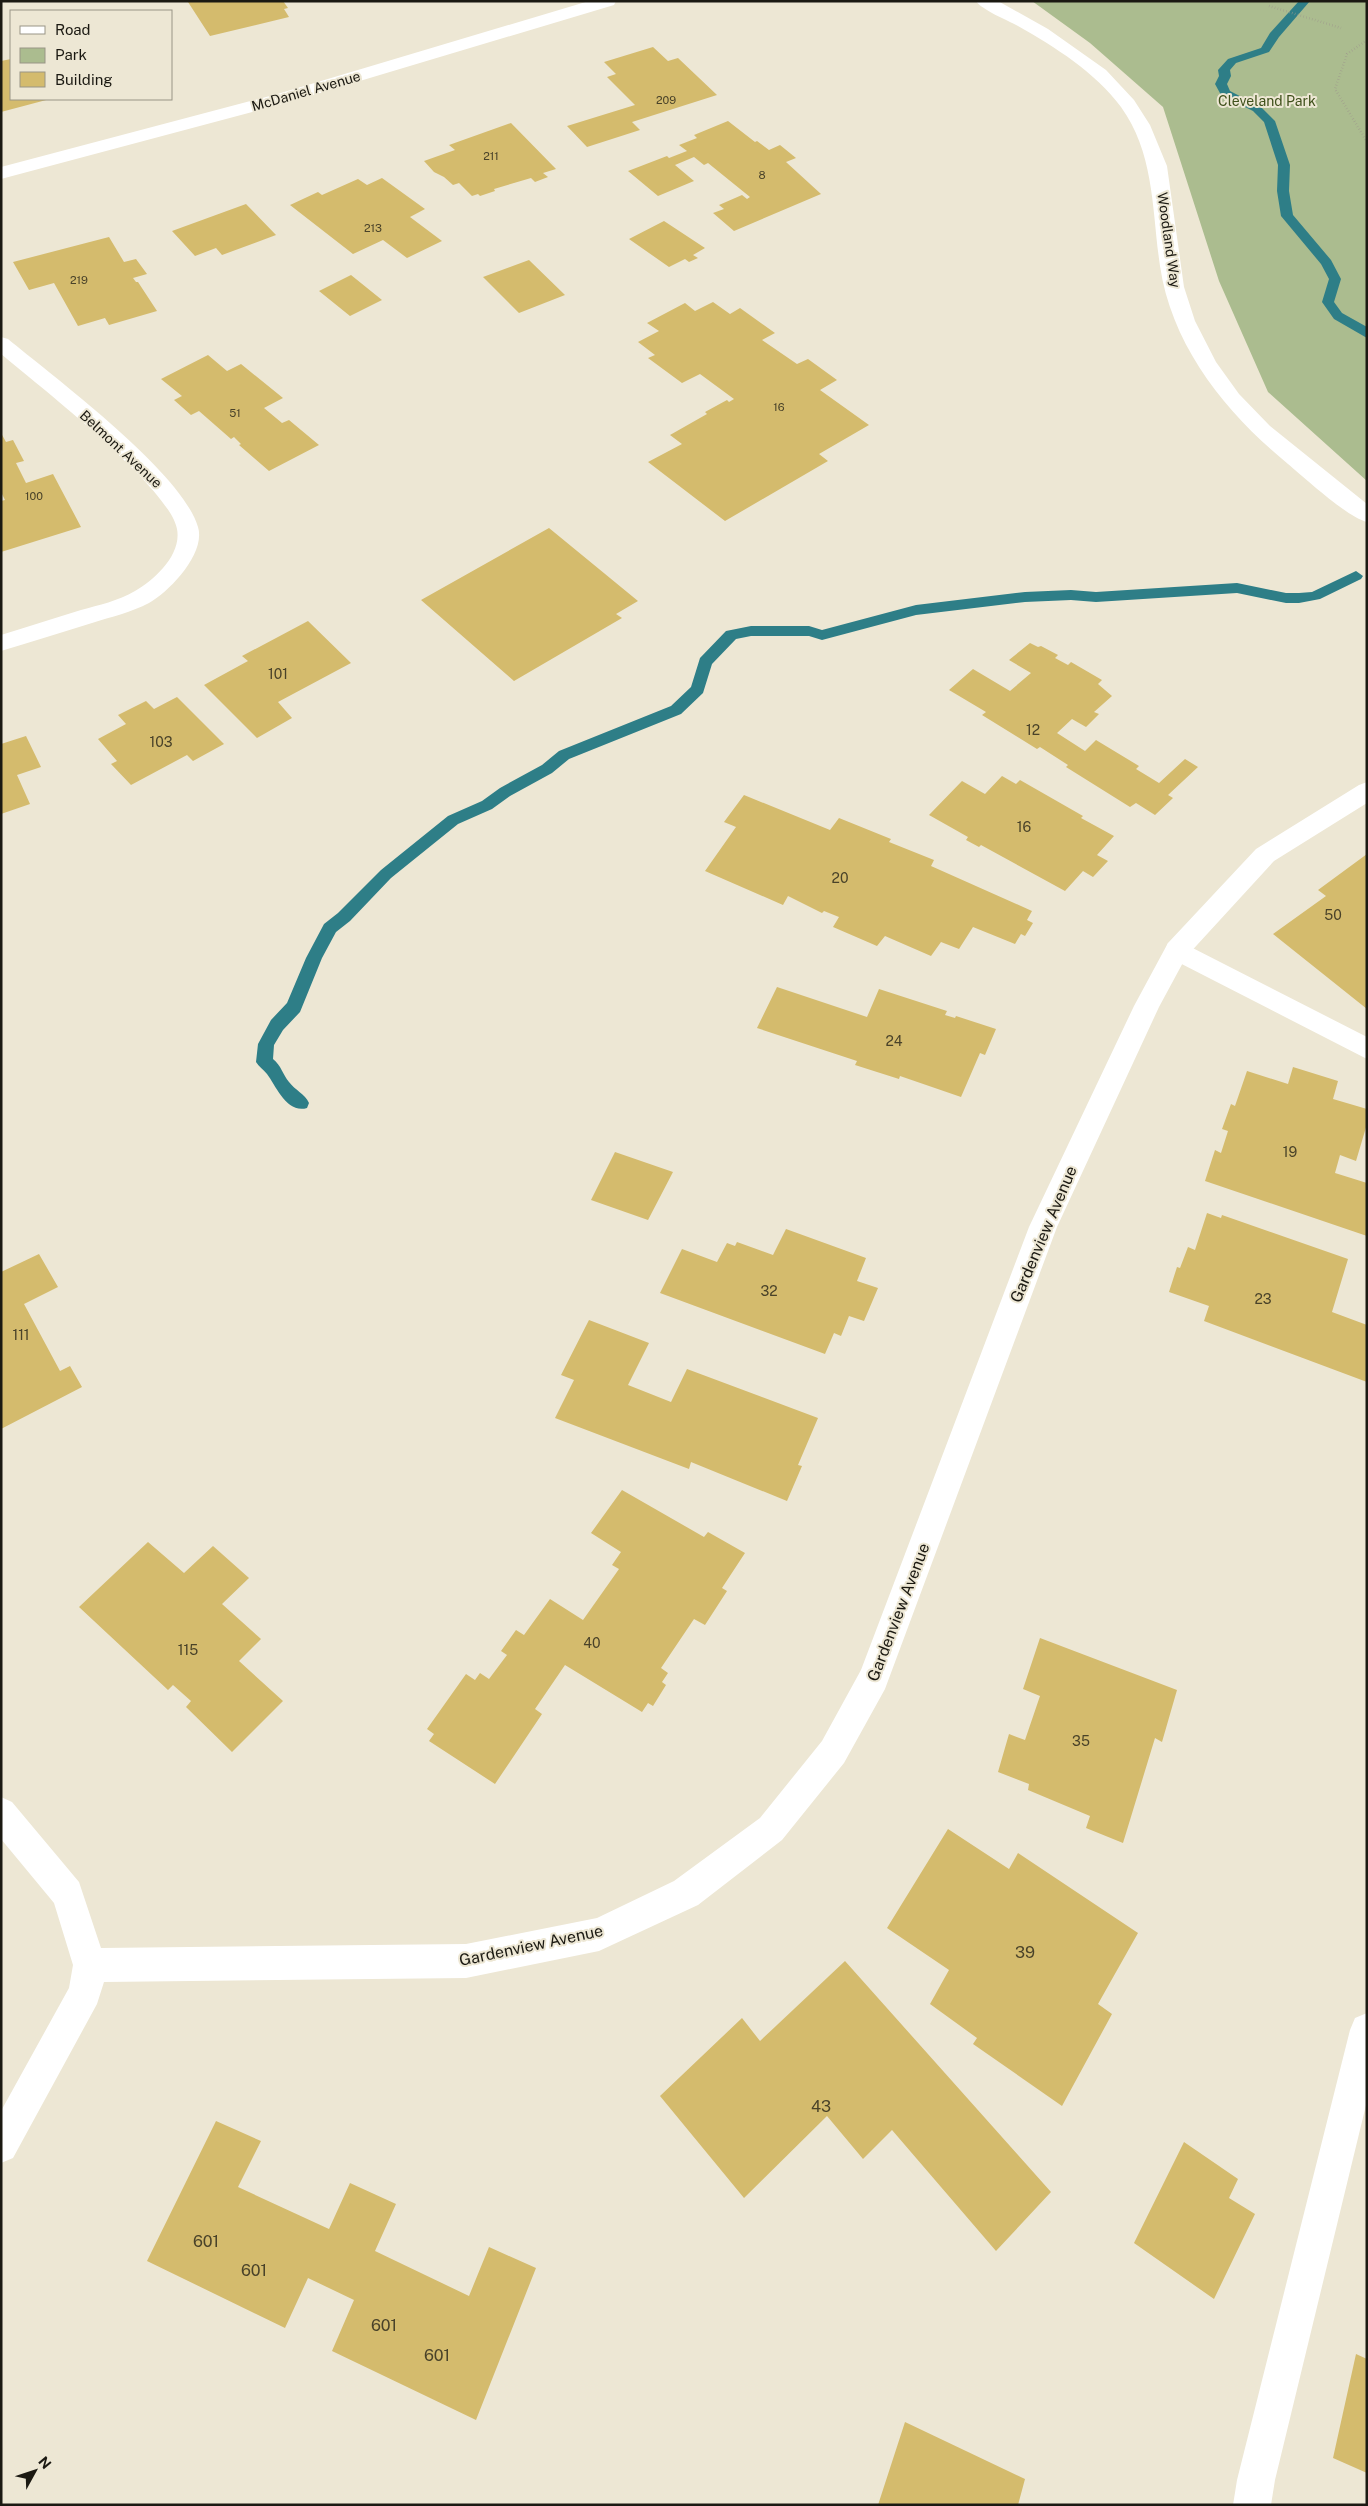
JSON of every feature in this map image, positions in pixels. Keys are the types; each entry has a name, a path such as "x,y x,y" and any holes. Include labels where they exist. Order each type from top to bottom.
{"street":[{"name":"McDaniel Avenue","path":"1,173 287,97 608,1"},
{"name":"Woodland Way","path":"984,1 1054,41 1100,74 1128,104 1146,137 1159,169 1173,284 1184,319 1204,357 1232,399 1296,460 1367,515"},
{"name":"Belmont Avenue","path":"1,343 134,458 174,500 188,529 184,556 165,578 142,596 112,608 1,643"},
{"name":"Gardenview Avenue","path":"90,1965 466,1961 599,1934 686,1893 771,1829 833,1752 874,1678 1043,1227 1147,1006 1178,950 1265,855 1367,791"},
{"path":"1178,950 1367,1049"},
{"path":"1,1813 67,1894 90,1965 85,1992 1,2146"},
{"path":"1252,2505 1256,2480 1367,2030"}],"path":[{"path":"1269,6 1340,28"},
{"path":"1367,40 1347,54 1335,89 1367,142"}],"green space":[{"name":"Cleveland Park","path":"1032,1 1367,1 1367,481 1268,392 1219,281 1163,107 1090,43"}],"building":[{"path":"283,1 288,8 284,9 289,17 210,36 188,2"},
{"path":"653,47 668,61 678,58 717,95 632,122 640,130 587,147 567,126 635,105 607,77 616,74 604,62"},
{"path":"10,59 10,100 46,100 1,112 1,61"},
{"path":"728,121 755,142 757,141 769,150 780,145 796,158 786,162 821,194 734,231 713,213 724,209 719,205 742,195 747,199 750,197 708,163 704,165 694,157 675,165 694,181 658,196 628,171 667,156 669,158 687,151 679,145 697,138 694,135"},
{"path":"511,123 556,169 543,173 548,177 535,182 531,178 494,189 495,191 480,196 478,194 472,196 459,183 453,185 444,177 434,172 424,161 455,150 449,145"},
{"path":"382,178 425,209 410,217 442,241 407,258 383,240 353,254 290,205 318,192 322,195 358,179 367,185"},
{"path":"246,204 276,235 222,255 216,248 195,256 172,231"},
{"path":"664,221 705,248 693,255 698,258 689,262 685,259 669,267 629,239"},
{"path":"109,237 124,262 136,259 147,274 133,278 138,282 157,311 109,325 105,318 78,326 54,283 29,290 13,262"},
{"path":"529,260 565,295 519,313 483,277"},
{"path":"351,275 382,300 350,316 319,291"},
{"path":"713,302 730,314 740,308 775,333 762,340 797,364 808,359 837,380 820,390 869,425 819,454 828,461 725,521 648,462 682,444 670,435 707,414 705,412 727,400 729,402 734,399 700,374 682,383 648,358 655,355 638,342 659,331 647,323 685,303 695,311"},
{"path":"208,355 227,371 241,364 283,398 264,408 282,423 289,420 319,445 269,471 239,445 241,444 234,437 231,439 199,411 191,415 174,400 182,396 161,379"},
{"path":"1,433 6,442 13,440 24,461 16,463 26,483 53,474 81,527 1,552 1,501 5,500 1,492"},
{"path":"549,528 638,601 616,614 622,618 514,681 421,600"},
{"path":"308,621 351,663 278,702 292,718 257,738 204,685 248,661 242,656"},
{"path":"1030,643 1038,647 1041,646 1058,655 1055,658 1068,665 1071,662 1102,680 1098,684 1112,696 1094,712 1099,714 1086,727 1072,719 1057,733 1085,751 1096,740 1139,766 1136,769 1159,783 1185,759 1198,767 1168,795 1173,798 1155,815 1136,803 1130,807 1066,767 1068,765 1040,747 1037,749 982,715 986,712 949,690 973,669 1010,691 1031,673 1009,660"},
{"path":"177,697 224,744 193,761 187,755 131,785 111,764 117,761 98,739 126,724 118,715 146,701 154,709"},
{"path":"26,736 41,767 17,775 30,804 1,814 1,744"},
{"path":"1002,776 1016,784 1020,780 1114,836 1097,855 1108,861 1093,877 1083,871 1065,891 981,845 979,847 966,840 968,837 929,815 962,781 985,794"},
{"path":"744,795 830,830 839,818 891,839 889,842 934,860 931,866 1032,911 1027,920 1033,923 1025,936 1021,934 1015,944 973,927 959,949 941,942 931,956 885,936 877,946 833,927 839,917 824,911 822,913 788,896 783,905 705,871 736,827 724,822"},
{"path":"1367,854 1367,1009 1273,934 1326,896 1318,890"},
{"path":"777,987 867,1017 879,989 947,1011 945,1015 955,1018 956,1016 996,1029 985,1055 980,1053 961,1097 900,1076 899,1079 855,1065 857,1061 757,1028"},
{"path":"1293,1067 1338,1081 1333,1099 1367,1109 1367,1124 1356,1161 1340,1155 1335,1173 1367,1183 1367,1236 1205,1181 1215,1150 1221,1153 1228,1131 1222,1129 1231,1104 1235,1106 1247,1071 1288,1084"},
{"path":"615,1152 673,1172 648,1220 591,1200"},
{"path":"1207,1213 1221,1218 1222,1215 1348,1259 1332,1312 1367,1325 1367,1382 1204,1321 1209,1306 1169,1292 1177,1267 1180,1268 1188,1247 1195,1250"},
{"path":"786,1229 866,1258 857,1281 878,1288 864,1321 849,1316 841,1336 834,1333 825,1354 660,1293 682,1249 717,1262 727,1243 735,1246 737,1242 773,1255"},
{"path":"39,1254 58,1287 24,1304 60,1371 70,1366 82,1387 1,1429 1,1272"},
{"path":"589,1320 649,1343 628,1385 671,1402 687,1369 818,1418 798,1465 802,1466 787,1501 691,1462 689,1469 555,1418 574,1380 561,1375"},
{"path":"622,1490 704,1537 708,1532 745,1553 722,1588 727,1591 705,1625 694,1619 661,1668 668,1673 662,1682 666,1685 653,1706 648,1703 642,1712 565,1665 535,1709 542,1714 495,1784 429,1741 434,1734 427,1729 466,1674 475,1680 480,1673 489,1679 507,1655 501,1651 516,1630 524,1635 550,1599 583,1620 619,1569 612,1565 621,1552 591,1533"},
{"path":"148,1542 184,1573 213,1546 249,1578 222,1604 261,1639 239,1661 283,1701 232,1752 186,1707 191,1701 173,1685 168,1690 79,1607"},
{"path":"1040,1638 1177,1690 1162,1742 1155,1738 1123,1843 1086,1828 1090,1816 1028,1790 1029,1784 998,1772 1009,1734 1025,1740 1040,1696 1023,1689"},
{"path":"948,1829 1009,1869 1018,1853 1138,1933 1098,2004 1112,2014 1062,2106 973,2044 977,2038 930,2004 949,1970 887,1928"},
{"path":"845,1961 1051,2192 996,2251 892,2130 863,2159 827,2116 744,2198 660,2096 742,2018 760,2041"},
{"path":"216,2121 261,2141 238,2187 329,2229 350,2183 396,2204 375,2251 469,2296 489,2247 536,2268 476,2420 332,2351 354,2300 308,2278 285,2328 147,2261"},
{"path":"1184,2142 1238,2179 1229,2198 1255,2214 1214,2299 1134,2243"},
{"path":"1356,2354 1367,2359 1367,2473 1333,2458"},
{"path":"905,2422 1025,2479 1018,2505 878,2505"}],"waterway":[{"path":"1305,1 1274,35 1265,50 1232,61 1224,70 1225,76 1221,84 1225,93 1257,109 1269,121 1280,148 1284,165 1283,191 1287,216 1327,263 1335,279 1328,302 1338,316 1358,326 1367,334"},
{"path":"301,1103 284,1088 272,1068 264,1062 266,1044 277,1025 294,1007 314,958 330,928 344,917 386,874 453,820 487,805 505,792 547,769 564,755 676,710 689,700 698,689 705,662 731,635 751,631 809,631 822,635 916,610 1025,597 1071,595 1096,597 1237,588 1286,598 1299,598 1315,596 1356,576"}]}
